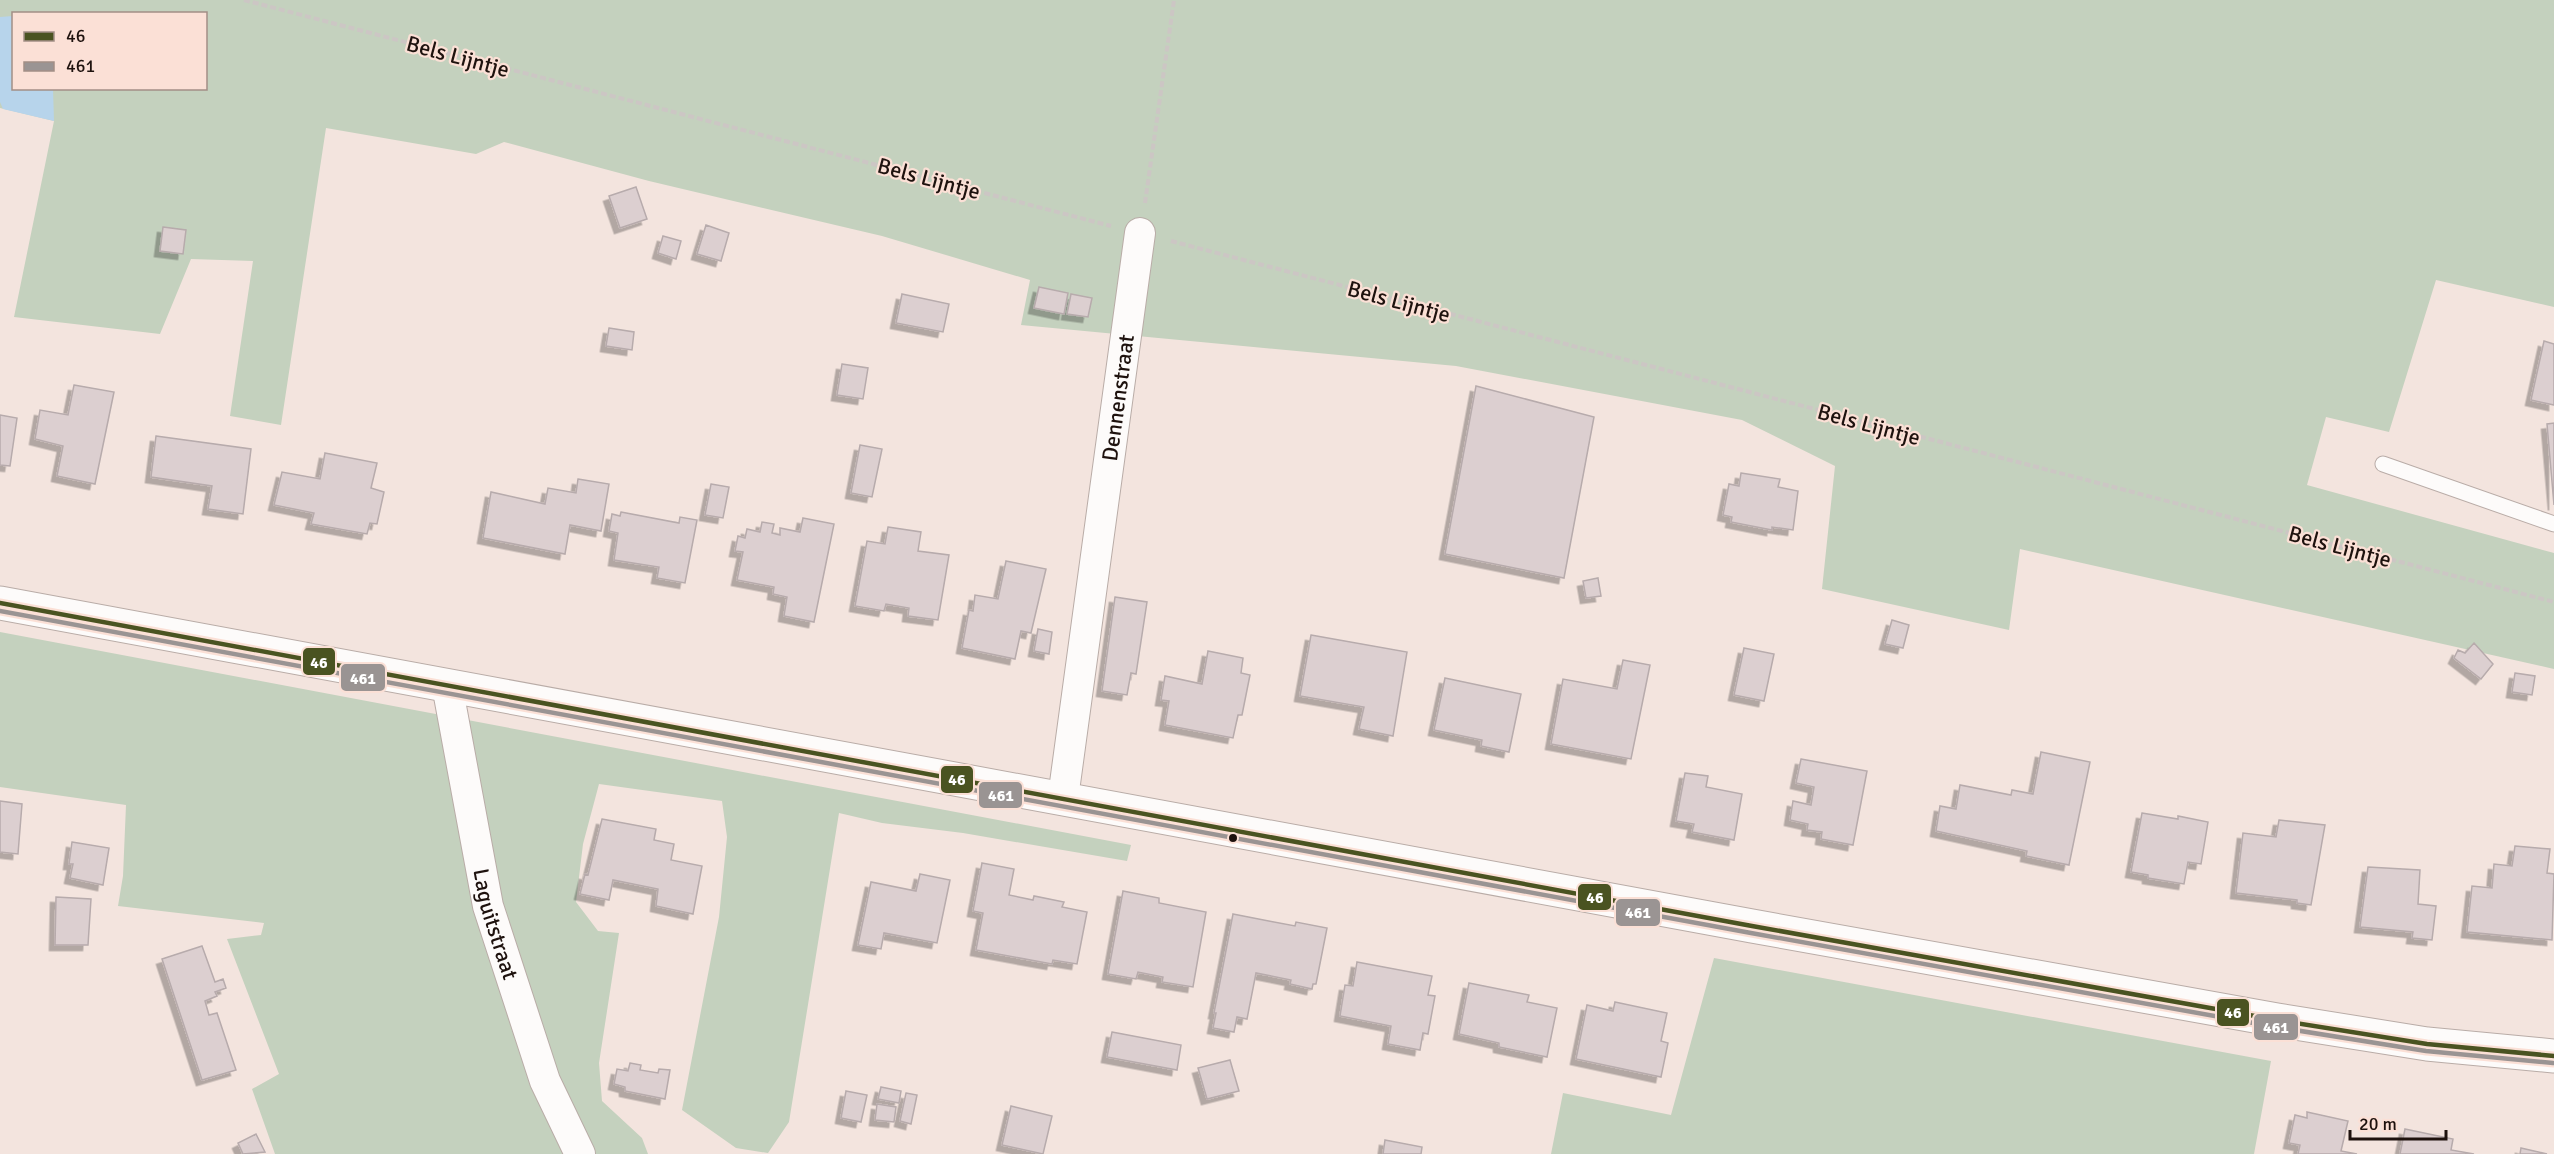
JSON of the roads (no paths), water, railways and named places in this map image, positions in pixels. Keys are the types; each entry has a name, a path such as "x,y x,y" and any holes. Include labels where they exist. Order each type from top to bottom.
{"main road":[{"path":"0,603 1740,924 2265,1018 2427,1044 2554,1056"}],"street":[{"name":"Dennenstraat","path":"1063,798 1140,233"},
{"name":"Laguitstraat","path":"447,685 488,906 545,1081 580,1154"}],"lane":[{"path":"2383,464 2554,524"}],"water":[{"path":"12,16 12,90 53,90 54,121 3,109 0,102 0,17"}]}
